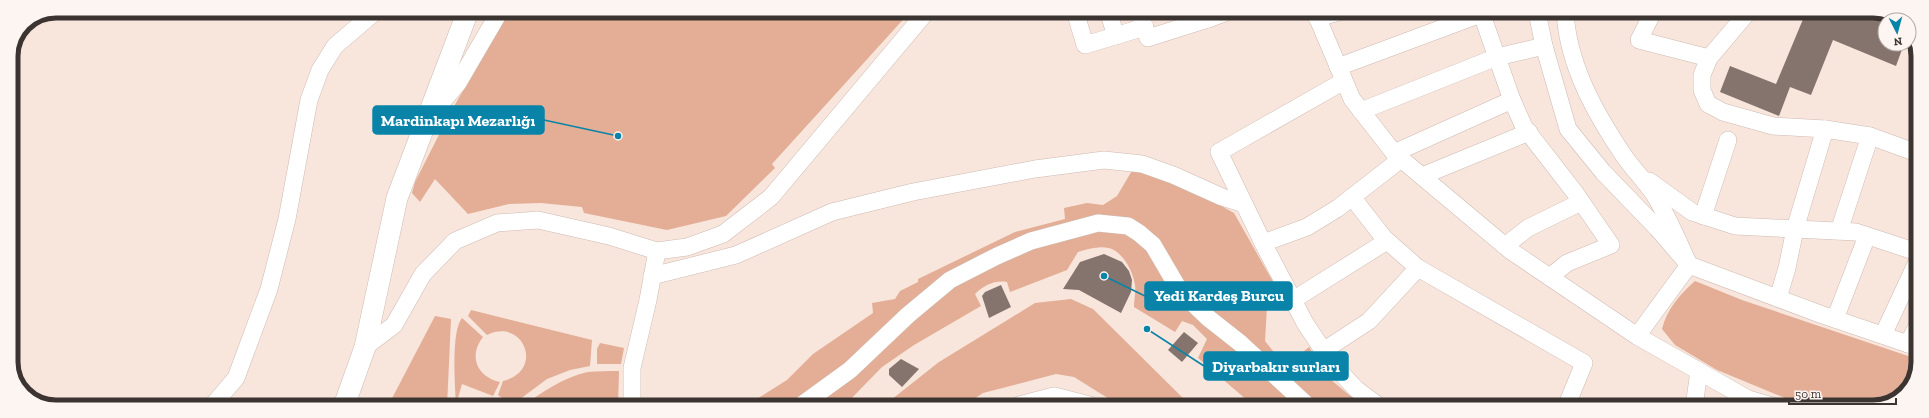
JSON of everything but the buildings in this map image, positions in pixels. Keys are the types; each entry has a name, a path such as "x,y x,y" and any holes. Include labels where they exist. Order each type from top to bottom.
{"street":[{"path":"217,400 236,378 269,289 287,219 309,100 320,70 335,46 368,18"},
{"path":"346,400 365,347 397,198 465,18"},
{"path":"425,123 458,83 496,18"},
{"path":"365,347 394,325 423,274 455,241 497,223 538,220 609,236 657,251 687,247 724,234 771,197 921,18"},
{"path":"1077,18 1085,45 1116,36 1142,19 1148,38 1199,18"},
{"path":"1110,18 1116,36"},
{"path":"1317,18 1352,99 1398,156 1505,246 1637,336 1699,371 1734,399 1752,400"},
{"path":"1371,400 1356,389 1323,351 1305,322 1263,243 1219,152 1341,74 1469,18"},
{"path":"1485,18 1512,100 1524,127 1612,245 1567,263 1550,277"},
{"path":"1539,18 1544,46 1568,129 1603,172 1657,228 1689,265 1835,319 1911,344"},
{"path":"1565,18 1576,69 1592,104 1625,157 1654,194 1672,226 1689,265"},
{"path":"1650,18 1639,40 1709,58"},
{"path":"1743,18 1709,58 1702,75 1702,90 1708,104 1723,112 1773,126 1825,129 1870,136 1911,151"},
{"path":"1361,111 1497,57 1544,46"},
{"path":"1263,243 1307,227 1352,197 1398,156 1512,100"},
{"path":"1778,298 1825,129"},
{"path":"1422,176 1529,132"},
{"path":"1839,231 1870,136"},
{"path":"1703,216 1728,140"},
{"path":"652,276 736,255 832,212 913,192 1035,168 1104,160 1142,164 1173,174 1222,197 1244,204"},
{"path":"1637,172 1692,212 1735,226 1856,232 1911,250"},
{"path":"1352,197 1387,241 1418,268 1584,363 1569,400"},
{"path":"1505,246 1528,228 1581,202"},
{"path":"808,400 850,370 908,315 950,280 1031,241 1098,223 1128,226 1139,233 1152,245 1180,291 1207,317 1240,343 1301,400"},
{"path":"1835,319 1867,236"},
{"path":"1293,300 1387,241"},
{"path":"632,400 632,368 657,251"},
{"path":"1637,336 1689,265"},
{"path":"1323,351 1369,321 1418,268"},
{"path":"1883,335 1911,275"},
{"path":"1695,400 1699,371"},
{"path":"1046,400 1054,398 1062,400"}],"shaded area":[{"path":"505,18 904,18 772,164 775,168 726,216 667,230 584,213 582,207 541,203 509,204 468,214 435,179 420,202 412,193 415,182 449,115"},
{"path":"1133,169 1191,189 1234,213 1276,287 1267,306 1265,341 1280,360 1291,362 1309,347 1330,379 1357,400 1273,400 1271,398 1269,400 1247,400 1198,358 1207,339 1193,325 1182,321 1175,332 1134,307 1135,285 1130,268 1123,258 1114,250 1101,247 1078,252 1067,270 1010,292 1007,282 994,283 982,288 975,294 981,306 914,345 882,367 850,400 755,400 787,380 813,354 873,313 872,303 895,299 900,291 918,282 918,279 1015,232 1065,219 1064,208 1087,203 1103,205 1117,196"},
{"path":"1695,281 1742,300 1911,357 1909,374 1906,381 1898,391 1880,399 1790,400 1717,370 1675,345 1662,329 1671,308 1684,291"},
{"path":"1071,299 1093,309 1185,400 1111,400 1074,377 1056,374 983,393 972,400 891,400 939,362 1035,303"},
{"path":"471,310 592,340 590,366 570,370 547,379 519,400 505,400 498,395 503,381 516,375 523,367 526,357 525,348 519,339 511,333 500,331 487,335 468,316"},
{"path":"435,316 451,319 447,400 391,400"},
{"path":"462,318 483,337 478,344 476,351 477,365 486,376 500,382 493,396 462,384 457,400 456,400 455,346 456,334"},
{"path":"600,343 624,348 621,364 597,364 597,349"},
{"path":"619,371 618,400 532,400 570,377 588,372"}],"place":[{"name":"Mardinkapı Mezarlığı","path":"618,136"},
{"name":"Yedi Kardeş Burcu","path":"1104,276"},
{"name":"Diyarbakır surları","path":"1147,329"}]}
